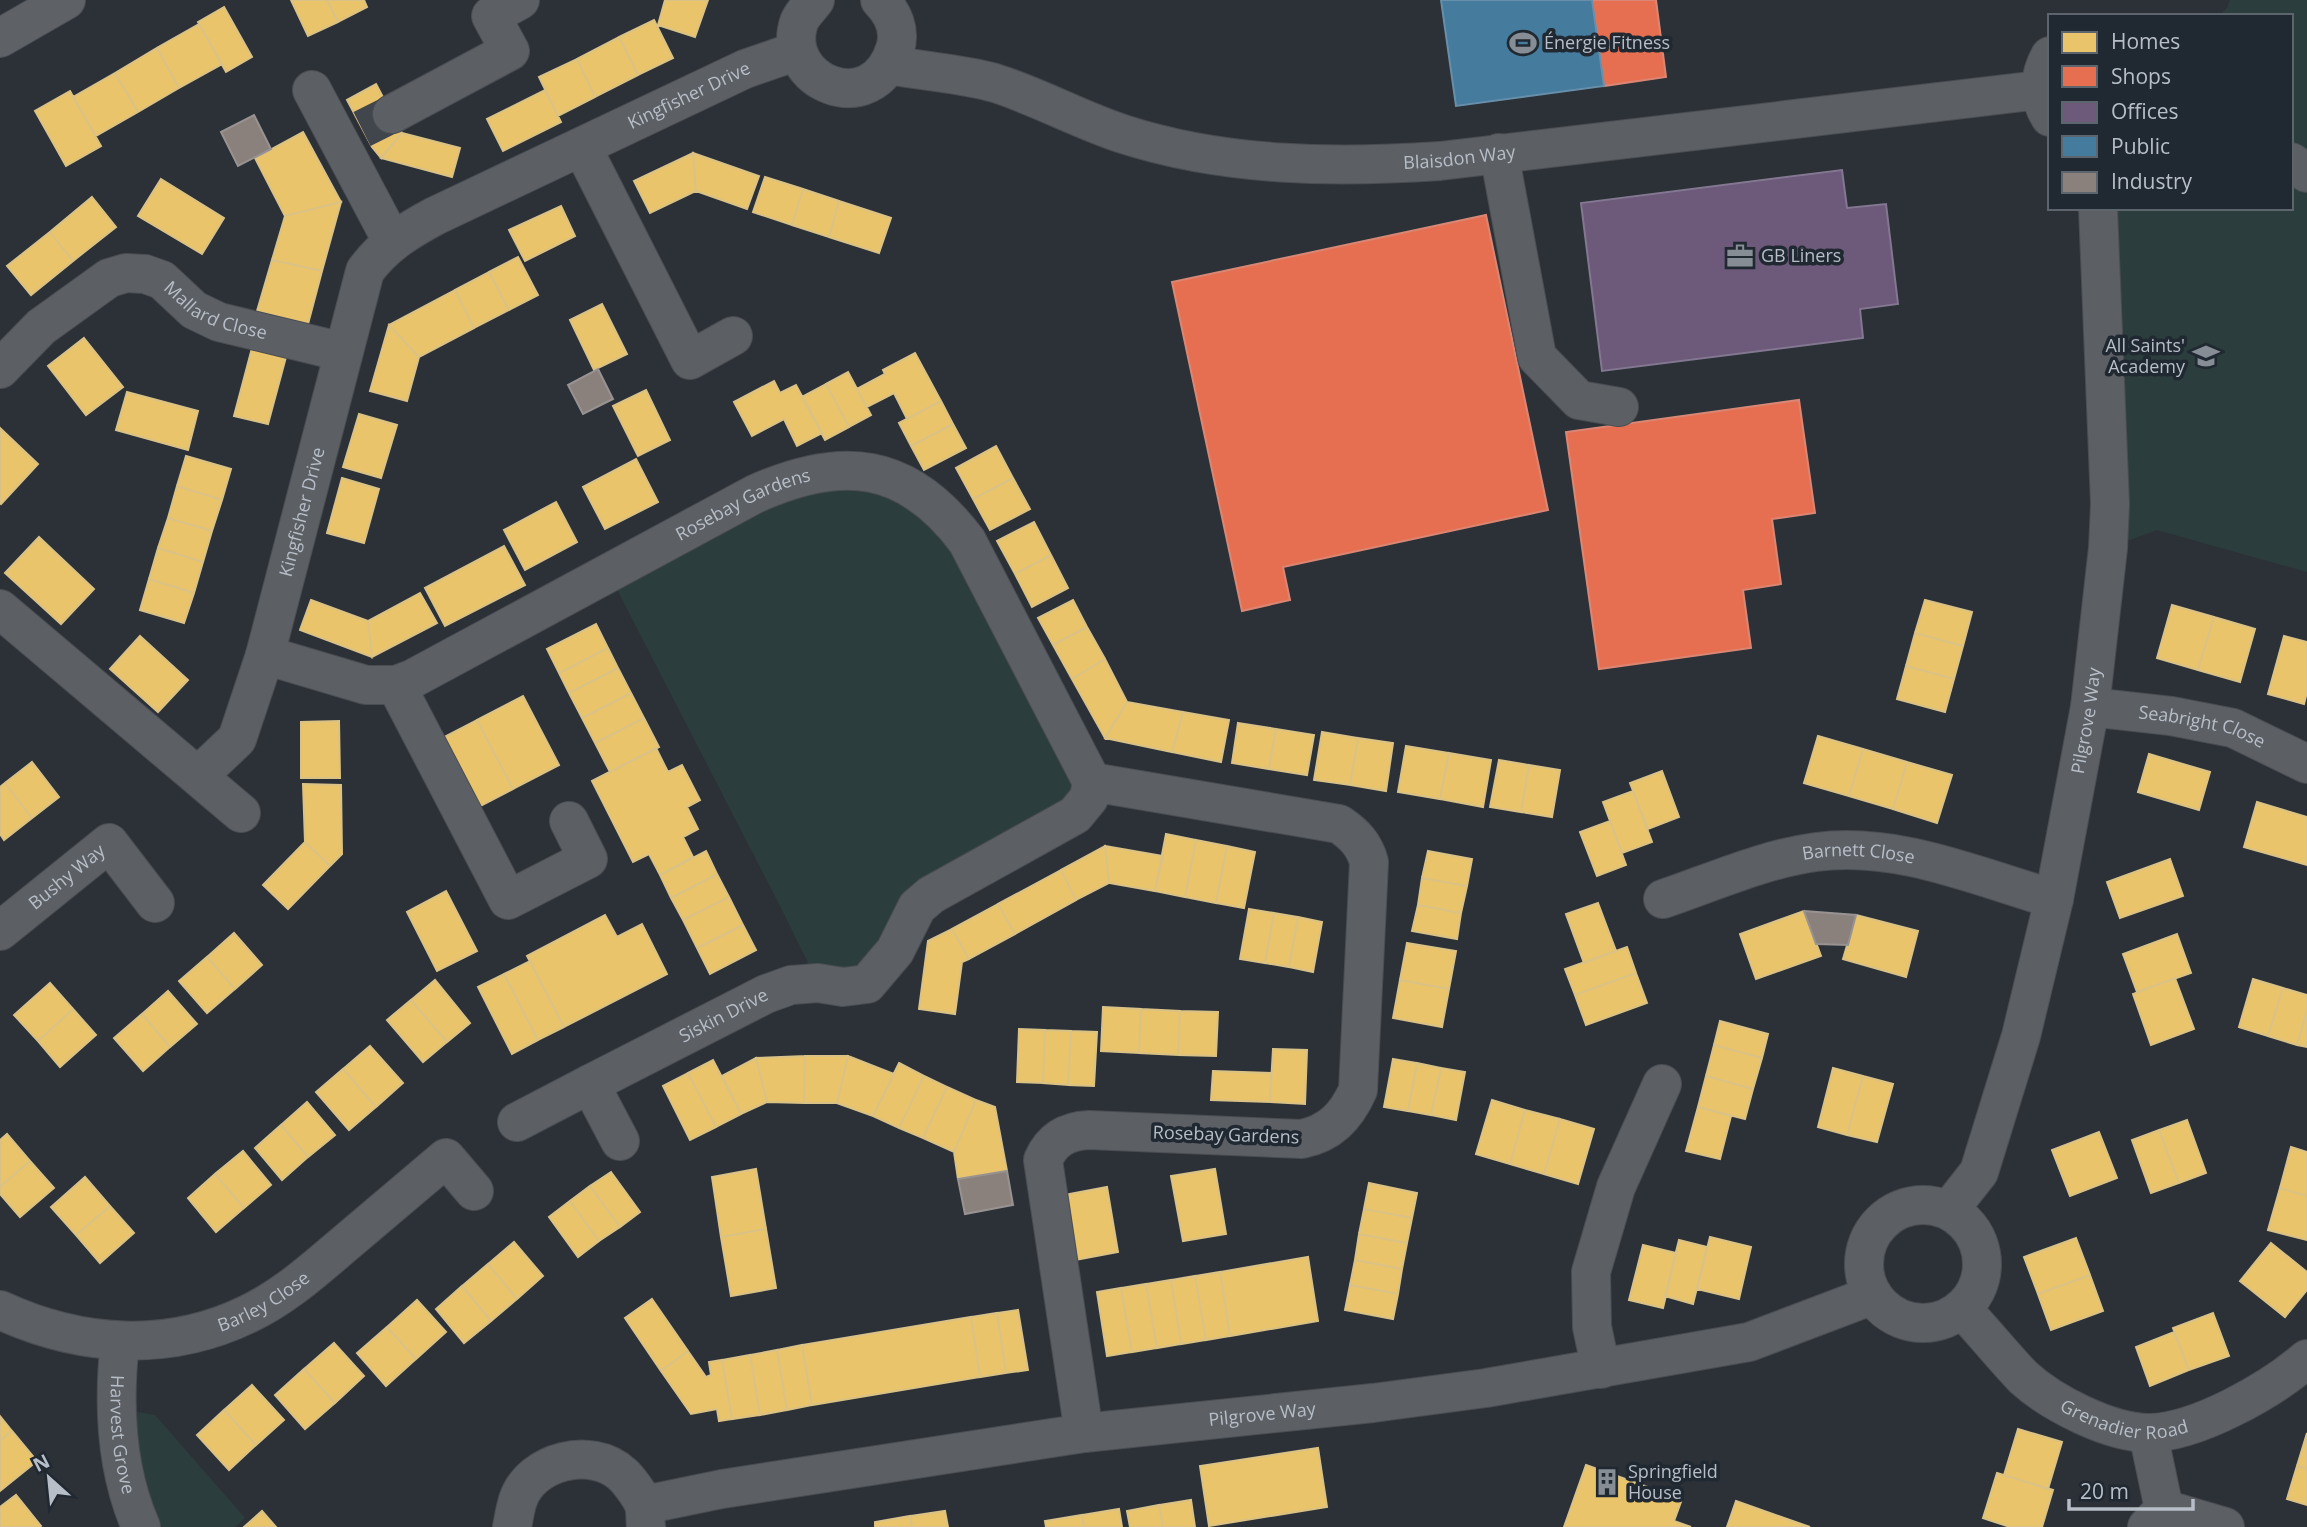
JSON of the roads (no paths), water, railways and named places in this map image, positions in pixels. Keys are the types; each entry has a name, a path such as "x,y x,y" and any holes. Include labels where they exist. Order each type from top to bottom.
{"main road":[{"path":"0,38 66,0"}],"street":[{"path":"365,128 510,51 491,16 520,0"},
{"path":"816,0 800,21 797,51 814,76 831,86 851,88 874,81 890,65 898,38 894,20 880,0"},
{"name":"Kingfisher Drive","path":"198,776 237,738 265,655 365,271 377,254 392,241 435,216 745,69 797,51"},
{"name":"Blaisdon Way","path":"890,65 993,83 1124,134 1188,150 1255,160 1321,165 1440,161 2047,88"},
{"path":"312,90 365,128 392,241"},
{"path":"582,147 690,360 733,337"},
{"path":"1499,153 1538,357 1579,400 1619,407"},
{"name":"Pilgrove Way","path":"1949,1210 1979,1172 2021,1036 2054,900 2090,707 2108,548 2110,504 2098,210"},
{"name":"Mallard Close","path":"0,369 41,327 109,278 126,273 145,274 162,280 194,310 219,322 342,352"},
{"name":"Rosebay Gardens","path":"265,655 366,685 396,685 412,679 755,494 807,474 855,470 880,475 905,485 929,499 950,518 967,541 1093,782 1339,824 1352,832 1361,843 1369,862 1358,1090 1351,1106 1341,1118 1316,1136 1302,1139 1089,1130 1066,1134 1047,1149 1043,1160 1084,1433"},
{"path":"0,608 241,813"},
{"path":"396,685 508,900 588,859 569,821"},
{"name":"Seabright Close","path":"2090,707 2171,716 2233,728 2307,764"},
{"name":"Siskin Drive","path":"517,1122 766,994 791,985 818,983 843,988 867,984 895,951 917,907 931,895 1075,815 1088,798 1093,782"},
{"name":"Bushy Way","path":"0,931 109,844 155,903"},
{"name":"Barnett Close","path":"1663,899 1783,859 1816,852 1850,850 1913,858 2054,900"},
{"path":"590,1083 620,1141"},
{"path":"1601,1368 1592,1327 1591,1272 1616,1187 1662,1084"},
{"name":"Barley Close","path":"0,1310 39,1327 79,1337 120,1341 155,1340 190,1334 248,1314 297,1284 446,1158 474,1191"},
{"path":"1927,1204 1949,1210 1972,1228 1983,1255 1980,1285 1962,1309 1940,1321 1914,1323 1891,1313 1872,1295 1865,1275 1865,1253 1872,1233 1887,1217 1906,1206 1927,1204"},
{"name":"Pilgrove Way","path":"645,1516 722,1489 1084,1433 1373,1403 1486,1388 1749,1342 1872,1295"},
{"name":"Grenadier Road","path":"1962,1309 2024,1377 2051,1399 2081,1415 2114,1427 2148,1433 2183,1426 2216,1415 2248,1400 2307,1359"},
{"name":"Harvest Grove","path":"120,1341 117,1375 118,1435 129,1492 141,1527"},
{"path":"2148,1433 2156,1518 2225,1527"},
{"path":"512,1527 518,1499 531,1480 546,1468 573,1459 599,1462 622,1474 645,1516"}],"tunnel":[{"path":"362,129 392,114"}],"place":[{"name":"Énergie Fitness","path":"1523,43"},
{"name":"GB Liners","path":"1740,256"},
{"name":"All Saints' Academy","path":"2206,356"},
{"name":"Springfield House","path":"1607,1482"}]}
